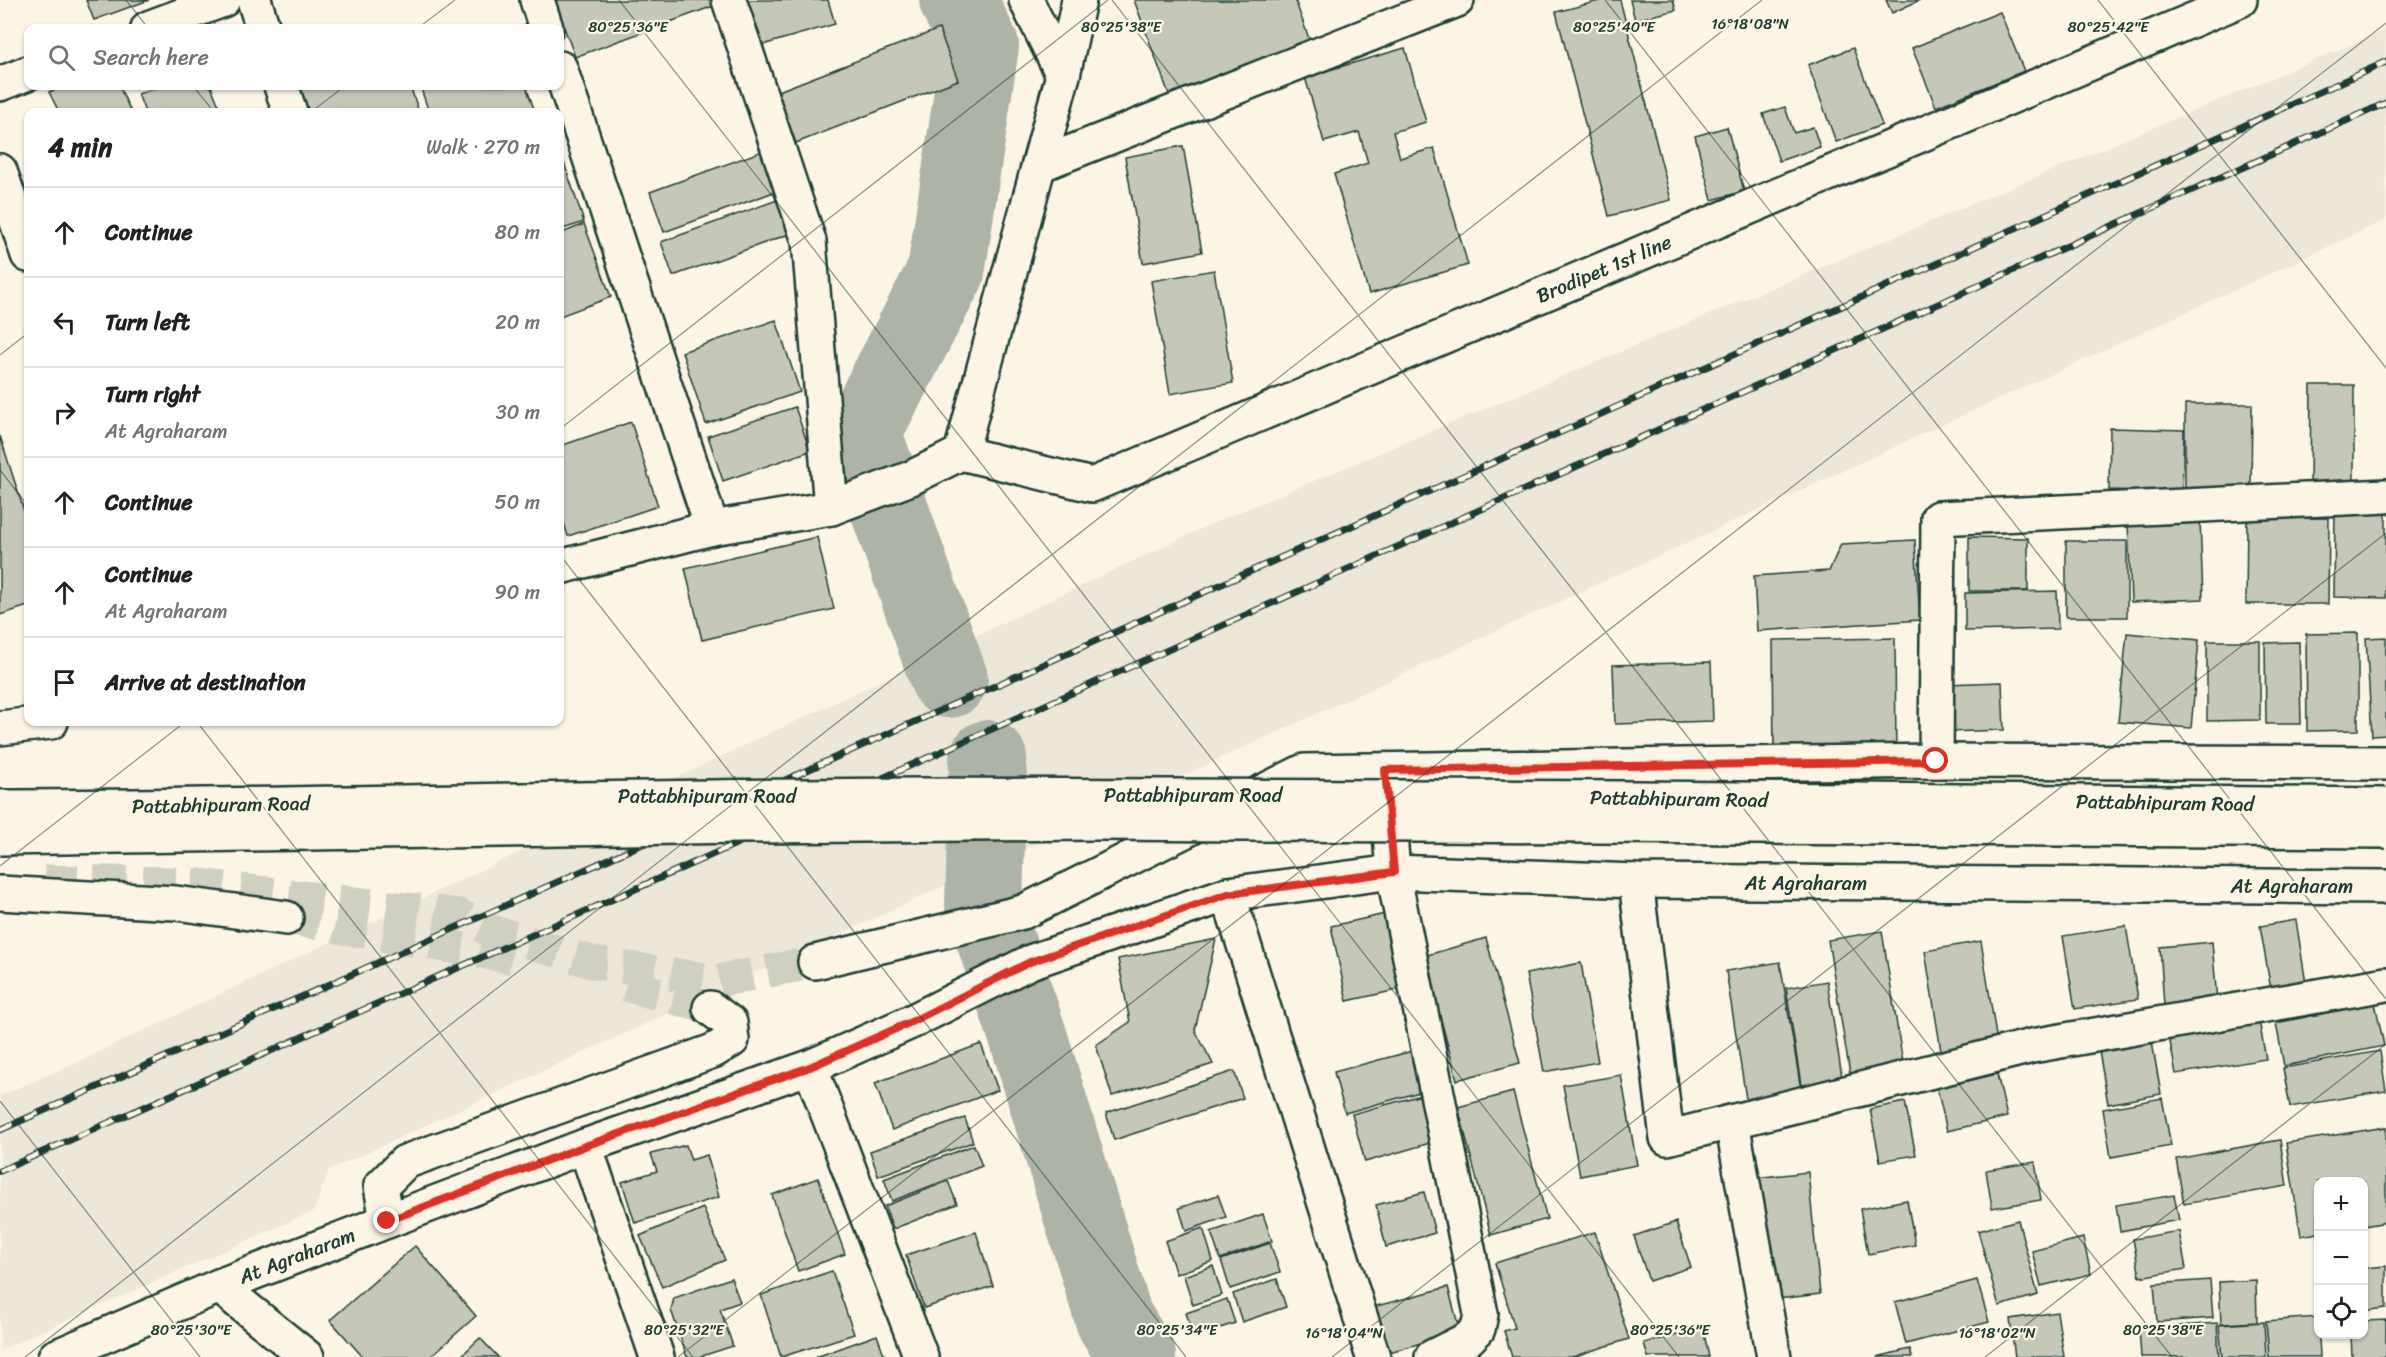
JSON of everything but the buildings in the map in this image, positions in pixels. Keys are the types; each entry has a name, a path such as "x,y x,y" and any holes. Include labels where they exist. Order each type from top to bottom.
{"street":[{"path":"159,24 223,0"},
{"path":"254,0 262,24"},
{"path":"537,0 545,24"},
{"path":"729,0 809,241 845,502"},
{"path":"1026,0 1063,75"},
{"path":"564,566 712,528 845,502 911,478 962,453 1063,75 1079,0"},
{"path":"1039,165 1457,0"},
{"name":"Brodipet 1st line","path":"962,453 1092,485 2240,0"},
{"path":"0,84 24,75"},
{"path":"564,80 712,528"},
{"path":"282,90 289,108"},
{"path":"0,171 24,243"},
{"path":"1936,761 1938,518 2386,496"},
{"path":"0,728 24,725"},
{"path":"815,962 961,925 1023,912 1304,771 1936,761 2386,763"},
{"path":"1385,770 1394,872 1480,1314 1478,1329 1468,1339 1432,1357"},
{"name":"Pattabhipuram Road","path":"0,807 232,806 615,797 909,795 1312,795 2386,805"},
{"name":"Pattabhipuram Road","path":"0,838 742,826 1095,823 2386,831"},
{"name":"At Agraharam","path":"55,1357 219,1286 387,1221 585,1146 810,1067 911,1022 1030,962 1228,894 1394,872 1636,881 2386,886"},
{"path":"1636,881 1667,1138 2032,1046 2386,984"},
{"path":"2386,886 2386,896"},
{"path":"0,893 176,903 286,918"},
{"path":"1228,894 1373,1357"},
{"path":"387,1221 381,1186 405,1162 713,1051 732,1040 730,1023 710,1008"},
{"path":"810,1067 921,1357"},
{"path":"1732,1122 1774,1357"},
{"path":"585,1146 657,1357"},
{"path":"219,1286 307,1357"}],"shaded area":[{"path":"2386,30 2386,220 329,1170 314,1211 0,1350 0,1096 80,1061 1211,524"}],"waterway":[{"path":"949,679 862,432 946,272 980,46 958,0"},
{"path":"988,759 984,906 1028,1036 1114,1319 1137,1357"}],"tunnel":[{"path":"45,881 182,883 459,915 492,931 595,963 718,981 815,962"},
{"path":"286,918 526,960"},
{"path":"626,985 710,1008"}],"railway":[{"path":"0,1130 2386,62"},
{"path":"0,1171 602,904 2386,103"}],"route":[{"path":"387,1221 585,1146 810,1067 911,1022 1030,962 1228,894 1394,872 1385,770 1936,761"}]}
